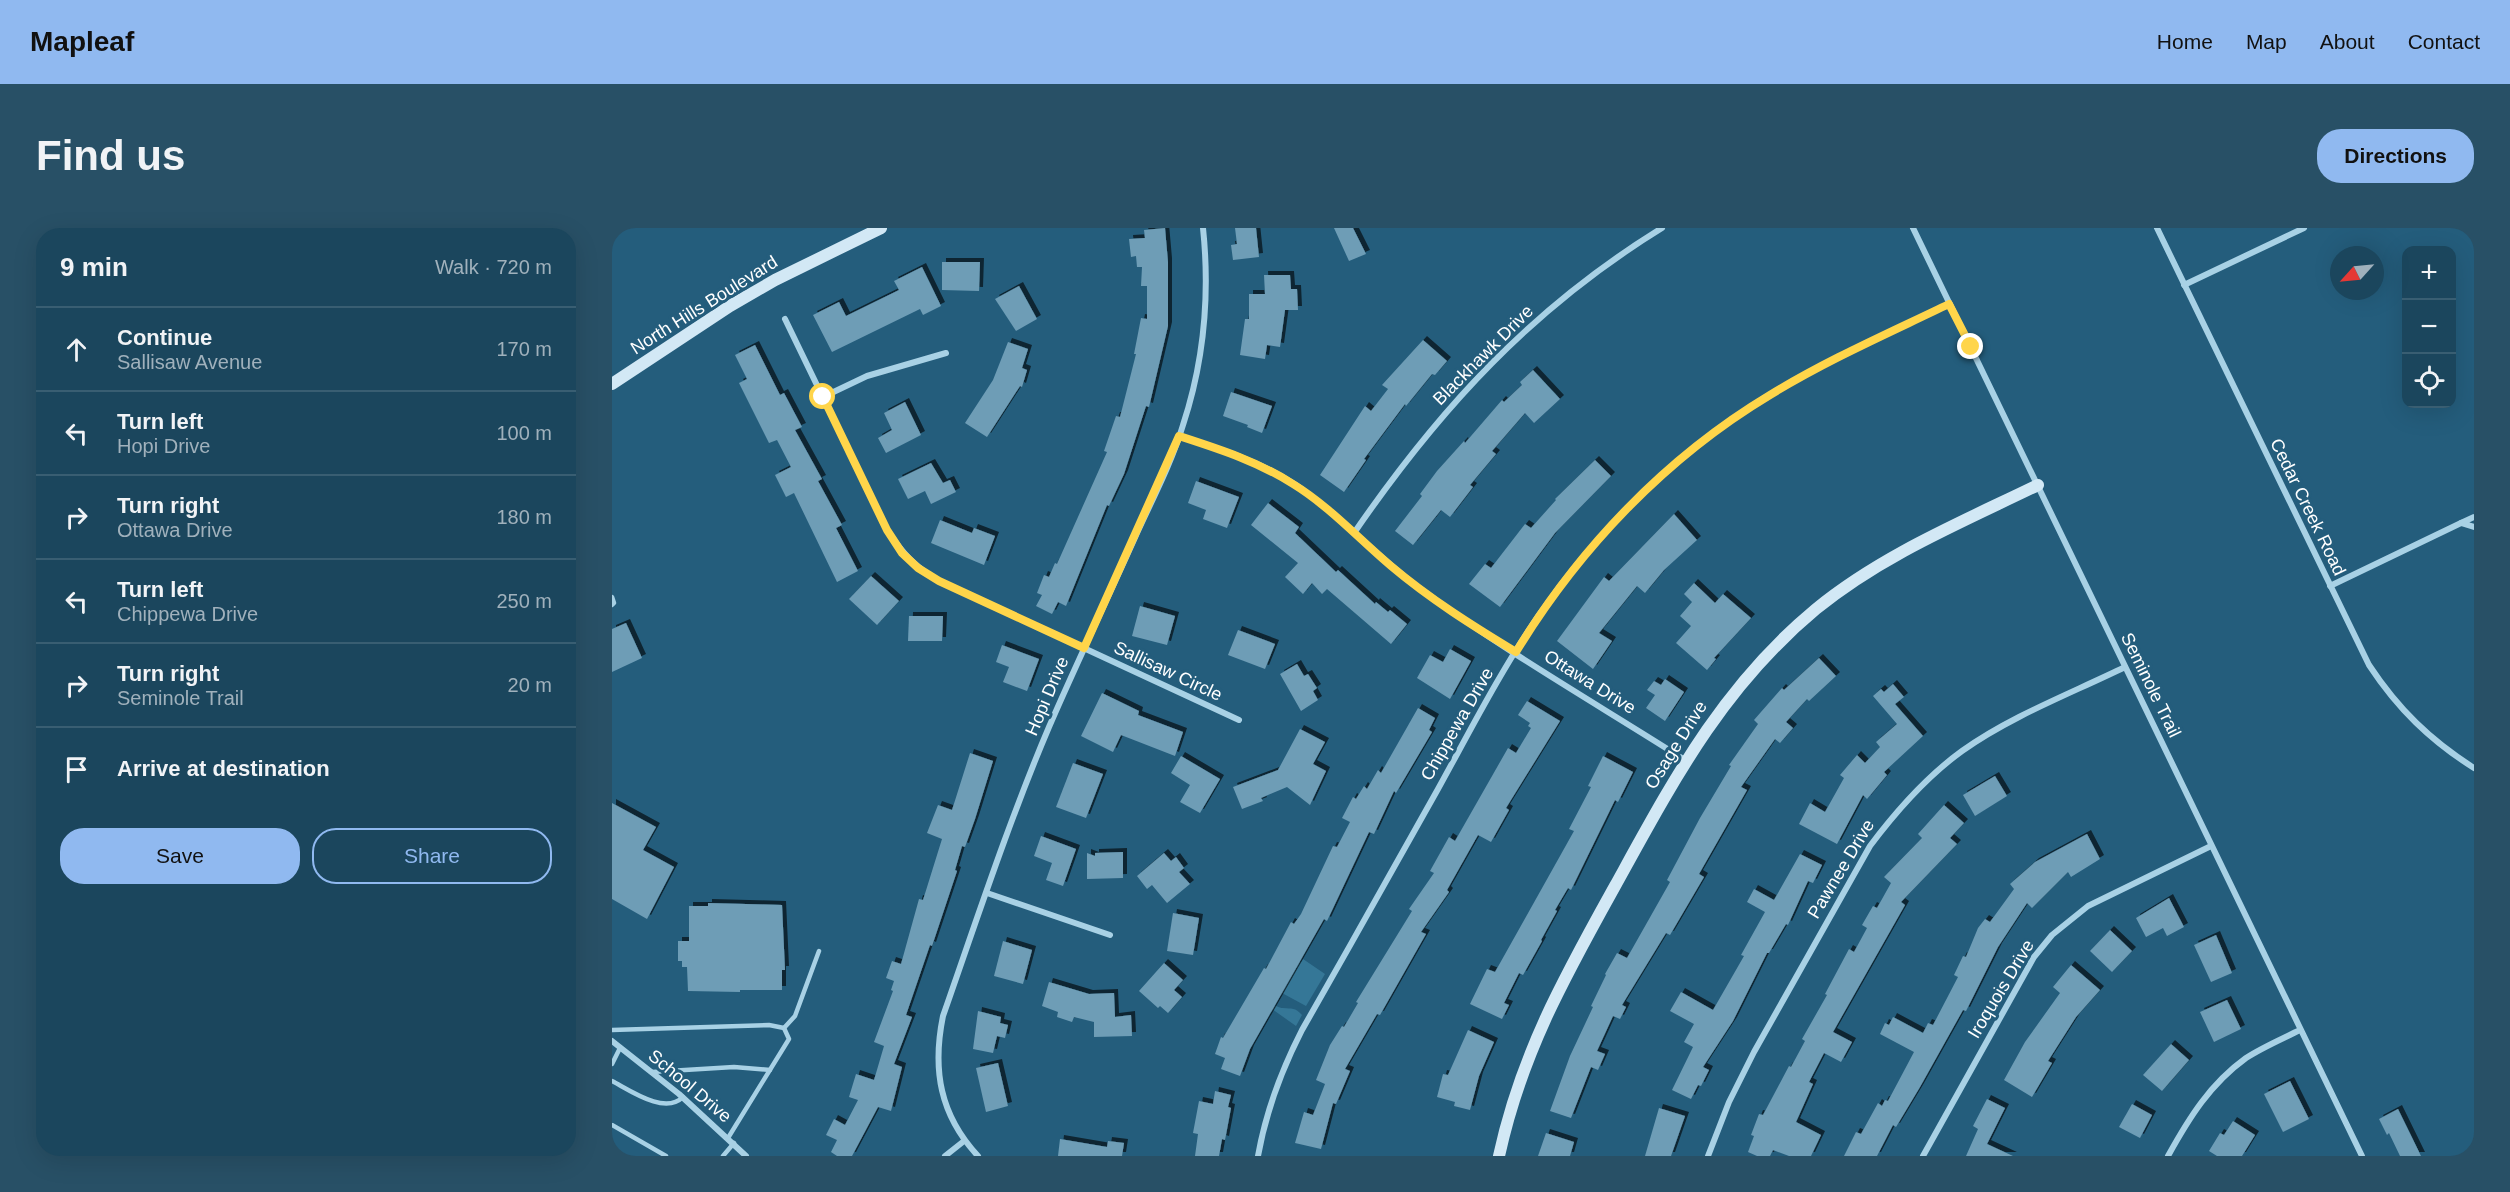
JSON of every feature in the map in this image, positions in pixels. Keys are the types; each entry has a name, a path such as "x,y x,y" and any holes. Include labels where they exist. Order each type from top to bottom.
{"street":[{"name":"Hopi Drive","path":"978,1156 964,1141 953,1123 942,1090 938,1063 939,1040 944,1016 1022,795 1084,648 1179,436 1199,361 1205,318 1207,283 1203,228"},
{"name":"Blackhawk Drive","path":"1354,533 1411,454 1482,372 1561,300 1602,268 1662,228"},
{"name":"Seminole Trail","path":"1913,228 2362,1156"},
{"name":"Cedar Creek Road","path":"2157,228 2369,665 2392,698 2435,742 2474,768"},
{"path":"2184,285 2304,228"},
{"name":"North Hills Boulevard","path":"612,384 730,306 775,280 878,229"},
{"name":"Chippewa Drive","path":"1258,1156 1270,1102 1288,1058 1516,652 1544,609 1598,540 1668,470 1712,434 1793,381 1949,304"},
{"name":"Sallisaw Circle","path":"785,319 887,530 902,553 918,568 939,581 1239,720"},
{"path":"823,397 867,376 946,353"},
{"name":"Ottawa Drive","path":"1179,436 1234,454 1264,467 1315,499 1421,590 1685,760"},
{"name":"Osage Drive","path":"1499,1156 1525,1064 1543,1020 1685,760 1737,687 1766,655 1817,608 1874,567 2038,485"},
{"path":"2330,586 2474,517"},
{"path":"2461,523 2474,527"},
{"name":"Pawnee Drive","path":"1708,1156 1729,1102 1754,1052 1854,873 1890,819 1932,775 1963,750 1998,729 2125,667"},
{"name":"Iroquois Drive","path":"1923,1156 2034,957 2052,935 2071,917 2088,906 2211,846"},
{"path":"987,893 1110,935"},
{"path":"2168,1156 2191,1114 2222,1078 2246,1058 2300,1030"},
{"name":"School Drive","path":"612,1041 683,1097 746,1156"},
{"path":"945,1156 964,1141"}],"lane":[{"path":"612,597 614,603 612,605"},
{"path":"784,1028 795,1016 819,951"},
{"path":"612,1030 769,1025 784,1028"},
{"path":"728,1138 789,1039 784,1028"},
{"path":"612,1064 621,1048"},
{"path":"652,1072 734,1067 770,1070"},
{"path":"612,1081 669,1105 678,1102 683,1097"},
{"path":"612,1125 666,1156"},
{"path":"723,1156 734,1143"}],"shaded area":[{"path":"1283,952 1301,962 1303,959 1325,974 1306,1006 1282,993 1296,968"},
{"path":"1263,998 1278,1007 1300,1012 1302,1015 1296,1026 1272,1009"}],"building":[{"path":"1165,228 1168,262 1168,326 1149,407 1146,406 1124,474 1109,506 1107,505 1066,606 1058,602 1052,614 1036,606 1042,595 1037,593 1044,575 1049,577 1055,563 1057,564 1107,452 1104,451 1116,416 1120,417 1136,354 1134,354 1141,318 1147,319 1147,286 1141,286 1142,267 1137,267 1136,256 1131,257 1129,239 1145,238 1144,230"},
{"path":"1235,228 1256,228 1259,257 1233,260 1231,245 1237,244"},
{"path":"1334,228 1353,228 1366,254 1349,261"},
{"path":"942,262 980,262 979,291 942,290"},
{"path":"922,267 941,306 923,315 920,309 832,352 813,315 839,302 846,316 899,290 894,281"},
{"path":"1264,275 1290,275 1291,289 1297,289 1298,310 1285,310 1280,347 1267,345 1265,359 1240,355 1245,319 1249,319 1249,294 1265,294"},
{"path":"1019,286 1037,319 1016,331 995,299"},
{"path":"1423,340 1447,361 1435,375 1432,374 1406,406 1405,404 1364,459 1366,460 1344,492 1320,475 1365,406 1371,411 1388,389 1382,385"},
{"path":"1008,342 1028,349 1022,368 1027,370 1022,387 1020,386 987,437 965,423 993,380"},
{"path":"755,345 780,395 784,393 802,427 795,430 822,479 818,481 842,525 836,528 858,571 837,582 794,493 786,497 775,475 791,467 777,440 769,443 739,383 747,379 735,355"},
{"path":"1533,370 1560,399 1534,423 1525,413 1492,451 1496,454 1470,485 1473,487 1450,517 1441,510 1413,545 1395,531 1422,496 1420,494 1464,441 1465,443 1502,400 1504,402 1522,385 1520,382"},
{"path":"1231,392 1272,406 1262,433 1223,416"},
{"path":"905,402 921,435 886,453 878,438 892,430 884,413"},
{"path":"1595,460 1611,476 1555,533 1500,607 1469,584 1485,564 1491,568 1525,524 1531,528 1555,499"},
{"path":"931,463 943,483 950,480 956,492 931,504 925,491 908,499 898,479"},
{"path":"1196,481 1239,497 1227,528 1203,519 1206,510 1188,503"},
{"path":"1268,503 1299,527 1295,533 1336,572 1338,570 1375,604 1376,602 1388,612 1390,610 1407,624 1391,644 1327,589 1322,594 1312,583 1303,594 1285,577 1298,563 1251,525"},
{"path":"1674,514 1697,540 1664,570 1645,593 1637,586 1599,633 1612,641 1593,669 1557,641 1604,577 1609,581"},
{"path":"940,520 972,533 974,528 995,536 984,565 931,543"},
{"path":"871,576 899,601 877,625 849,599"},
{"path":"1694,583 1715,603 1723,594 1751,618 1714,658 1716,659 1707,670 1676,643 1691,626 1680,616 1692,602 1684,594"},
{"path":"1140,606 1175,616 1167,645 1132,636"},
{"path":"909,616 943,616 942,641 908,641"},
{"path":"626,623 642,658 612,672 612,629"},
{"path":"1238,630 1275,644 1265,669 1228,655"},
{"path":"1002,645 1039,659 1027,691 1003,682 1009,667 996,662"},
{"path":"1450,649 1471,661 1450,699 1417,678 1430,655 1443,662"},
{"path":"1819,658 1836,676 1809,701 1807,699 1786,722 1793,728 1780,743 1775,739 1741,787 1747,790 1699,874 1704,877 1670,935 1666,933 1622,1005 1626,1007 1620,1019 1613,1016 1597,1051 1605,1054 1598,1070 1591,1067 1571,1118 1550,1111 1570,1056 1593,1007 1591,1006 1605,974 1617,953 1627,958 1670,882 1667,880 1731,766 1729,765 1758,724 1754,720 1782,688 1784,690"},
{"path":"1297,664 1304,676 1308,674 1317,688 1313,691 1318,700 1301,711 1280,674"},
{"path":"1665,679 1684,692 1665,721 1646,708 1655,695 1647,690 1654,681 1661,685"},
{"path":"1893,684 1904,697 1895,704 1923,736 1884,772 1887,775 1867,799 1863,795 1837,844 1799,824 1810,803 1825,812 1844,778 1840,775 1857,755 1865,763 1880,747 1876,742 1897,724 1873,696 1881,689 1884,692"},
{"path":"1102,693 1139,711 1138,715 1183,732 1175,756 1121,735 1113,752 1081,736"},
{"path":"1527,701 1560,721 1506,808 1509,810 1491,842 1478,835 1447,890 1449,892 1421,932 1426,934 1380,1015 1377,1014 1345,1069 1350,1071 1336,1104 1333,1103 1321,1149 1295,1143 1304,1112 1313,1115 1325,1084 1316,1080 1330,1045 1342,1026 1344,1027 1358,1003 1356,1002 1412,911 1409,909 1434,873 1430,871 1449,837 1455,841 1508,748 1516,753 1531,728 1528,726 1530,723 1518,715"},
{"path":"1418,708 1435,718 1429,730 1432,732 1396,793 1394,791 1374,834 1369,832 1327,921 1324,919 1250,1049 1240,1076 1221,1069 1225,1058 1215,1054 1221,1037 1223,1038 1264,968 1266,969 1291,922 1294,924 1301,914 1333,846 1337,847 1350,822 1342,818 1353,797 1356,799 1364,786 1367,789 1378,770 1381,773"},
{"path":"1300,729 1325,742 1313,764 1326,771 1310,805 1287,787 1261,798 1263,801 1242,809 1233,787 1278,770"},
{"path":"970,753 993,761 965,847 962,846 955,870 957,871 932,946 930,945 906,1015 912,1017 894,1064 902,1067 891,1111 878,1107 852,1156 837,1156 831,1152 837,1140 826,1135 834,1119 845,1125 858,1100 849,1097 856,1074 874,1080 884,1046 874,1042 893,991 891,990 894,981 886,978 892,961 901,964 919,899 923,900 942,839 927,833 938,805 952,810"},
{"path":"1181,756 1220,779 1200,813 1180,802 1190,785 1171,773"},
{"path":"1603,756 1633,772 1618,802 1615,800 1571,890 1568,888 1555,910 1557,911 1523,975 1519,973 1504,1003 1509,1005 1502,1019 1470,1004 1487,969 1495,972 1574,831 1569,829 1591,787 1588,786"},
{"path":"1073,763 1103,774 1086,818 1056,807"},
{"path":"1995,776 2007,796 1975,816 1963,795"},
{"path":"612,803 656,827 643,850 674,867 647,919 612,899"},
{"path":"1944,805 1964,823 1950,838 1957,844 1901,902 1905,905 1833,1032 1852,1042 1841,1062 1824,1053 1809,1082 1813,1084 1796,1122 1821,1135 1811,1156 1789,1156 1773,1150 1770,1156 1757,1156 1748,1152 1754,1136 1751,1135 1759,1114 1763,1115 1789,1066 1791,1067 1805,1041 1802,1039 1849,949 1854,952 1867,928 1862,925 1873,906 1877,908 1891,883 1884,877 1922,838 1918,834"},
{"path":"2087,834 2100,859 2071,877 2068,872 2032,908 2027,903 1998,947 1966,1011 1963,1010 1920,1087 1896,1127 1893,1125 1877,1156 1844,1156 1856,1132 1861,1134 1878,1103 1882,1106 1885,1100 1888,1101 1914,1052 1880,1034 1885,1023 1889,1025 1893,1017 1923,1033 1928,1023 1933,1025 1958,977 1954,975 1963,956 1966,957 1978,928 1985,919 1990,922 2014,889 2010,884 2035,862"},
{"path":"1041,836 1076,849 1063,886 1046,880 1052,863 1034,856"},
{"path":"1123,852 1123,878 1087,879 1087,853 1095,856 1095,853"},
{"path":"1164,853 1171,861 1176,857 1184,868 1179,872 1190,884 1167,903 1152,885 1147,889 1137,876"},
{"path":"1800,854 1822,865 1813,883 1808,881 1788,925 1786,924 1767,953 1733,1021 1703,1067 1709,1070 1701,1086 1698,1085 1691,1099 1672,1090 1693,1047 1684,1042 1694,1024 1670,1011 1681,992 1713,1010 1744,956 1741,955 1765,912 1747,902 1754,889 1774,900"},
{"path":"2169,898 2184,927 2167,936 2163,928 2146,937 2136,918"},
{"path":"708,903 782,905 785,970 782,970 782,990 688,991 687,967 682,967 682,961 678,961 678,941 689,941 689,906 708,906"},
{"path":"1173,913 1199,918 1193,955 1167,951"},
{"path":"2110,930 2132,951 2112,972 2090,951"},
{"path":"2216,935 2232,973 2211,982 2194,945"},
{"path":"1003,941 1032,950 1023,984 994,976"},
{"path":"1164,963 1183,980 1174,990 1182,997 1168,1013 1160,1006 1158,1008 1139,991"},
{"path":"2071,965 2100,990 2076,1017 2048,1061 2052,1063 2032,1097 2004,1080 2025,1042 2060,993 2053,987"},
{"path":"1049,982 1089,994 1114,993 1115,1017 1131,1015 1132,1036 1094,1037 1094,1022 1074,1017 1072,1022 1057,1017 1058,1012 1042,1006"},
{"path":"2227,1000 2241,1029 2214,1042 2200,1012"},
{"path":"978,1011 1001,1017 1000,1023 1008,1025 1005,1038 997,1036 993,1053 973,1049"},
{"path":"1468,1030 1494,1042 1479,1076 1470,1110 1454,1106 1455,1102 1437,1097 1443,1074 1448,1075"},
{"path":"2171,1044 2189,1060 2162,1091 2143,1075"},
{"path":"998,1063 1008,1106 986,1112 976,1068"},
{"path":"2290,1081 2309,1119 2283,1132 2264,1094"},
{"path":"1215,1091 1231,1095 1225,1140 1222,1139 1219,1156 1195,1156 1198,1134 1193,1133 1199,1101 1213,1104"},
{"path":"1987,1099 2005,1108 1987,1144 2013,1156 1966,1156 1978,1129 1973,1126"},
{"path":"2132,1104 2152,1115 2140,1138 2119,1127"},
{"path":"1659,1108 1685,1116 1671,1156 1645,1156"},
{"path":"2398,1109 2421,1156 2400,1156 2379,1119"},
{"path":"2233,1121 2255,1135 2242,1156 2217,1156 2209,1151 2220,1133 2224,1135"},
{"path":"1546,1133 1574,1142 1570,1156 1538,1156"},
{"path":"1060,1139 1107,1147 1108,1141 1124,1143 1122,1156 1058,1156"}],"route":[{"path":"823,397 887,530 902,553 918,568 939,581 1084,648 1179,436 1234,454 1294,484 1315,499 1421,590 1516,652 1568,576 1628,508 1668,470 1712,434 1767,396 1841,356 1949,304 1971,347"}]}
